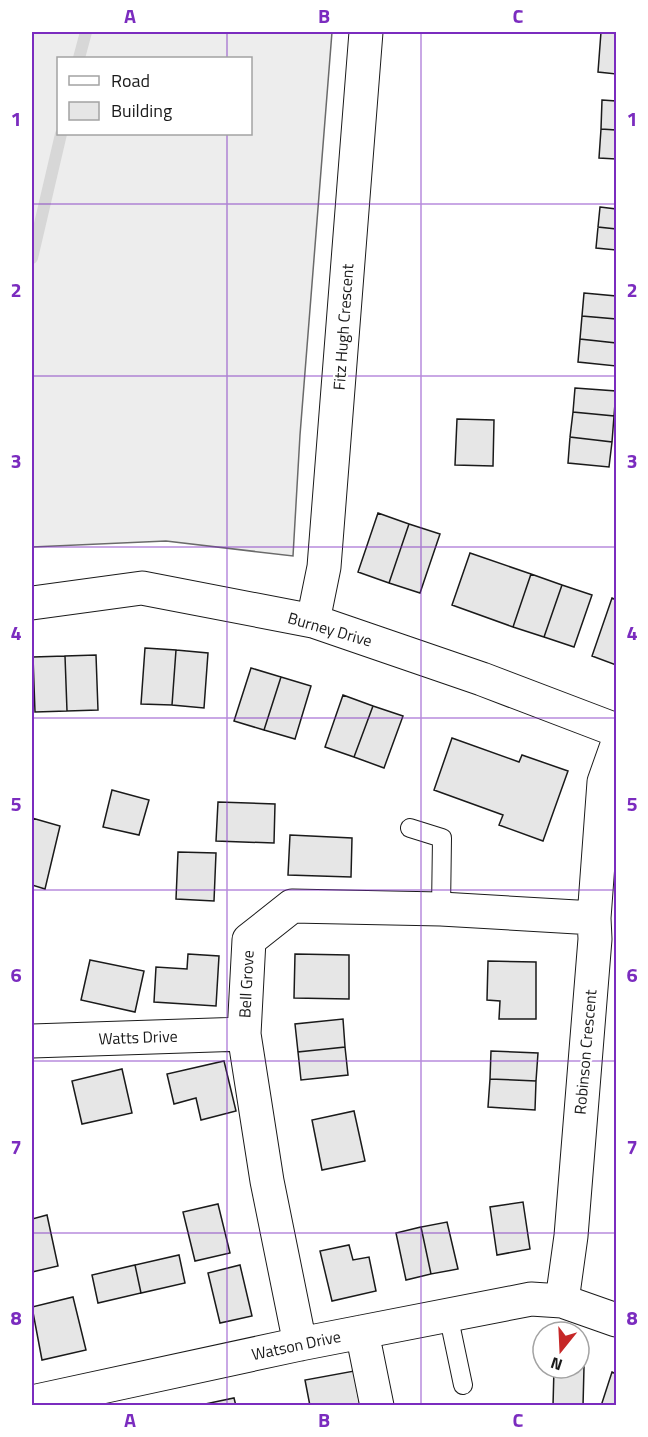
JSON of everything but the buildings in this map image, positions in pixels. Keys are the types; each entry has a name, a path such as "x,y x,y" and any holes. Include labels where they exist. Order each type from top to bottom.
{"street":[{"name":"Fitz Hugh Crescent","path":"313,621 324,567 366,32"},
{"name":"Burney Drive","path":"32,603 142,588 313,621 482,679 616,730"},
{"name":"Robinson Crescent","path":"562,1301 571,1236 576,1154 602,933 604,782 616,747"},
{"name":"Bell Grove","path":"300,1344 267,1181 244,1034 249,940 292,906 441,909 602,933"},
{"name":"Watts Drive","path":"32,1041 244,1034"},
{"name":"Watson Drive","path":"32,1404 300,1344 448,1314 531,1299 562,1301"},
{"path":"562,1301 616,1320"},
{"path":"362,1332 376,1406"}],"lane":[{"path":"410,828 442,838 441,909"},
{"path":"448,1314 463,1385"}],"shaded area":[{"path":"32,32 332,32 300,435 293,556 166,541 32,547"}],"waterway":[{"path":"79,57 86,32"},
{"path":"32,258 61,135"}]}
